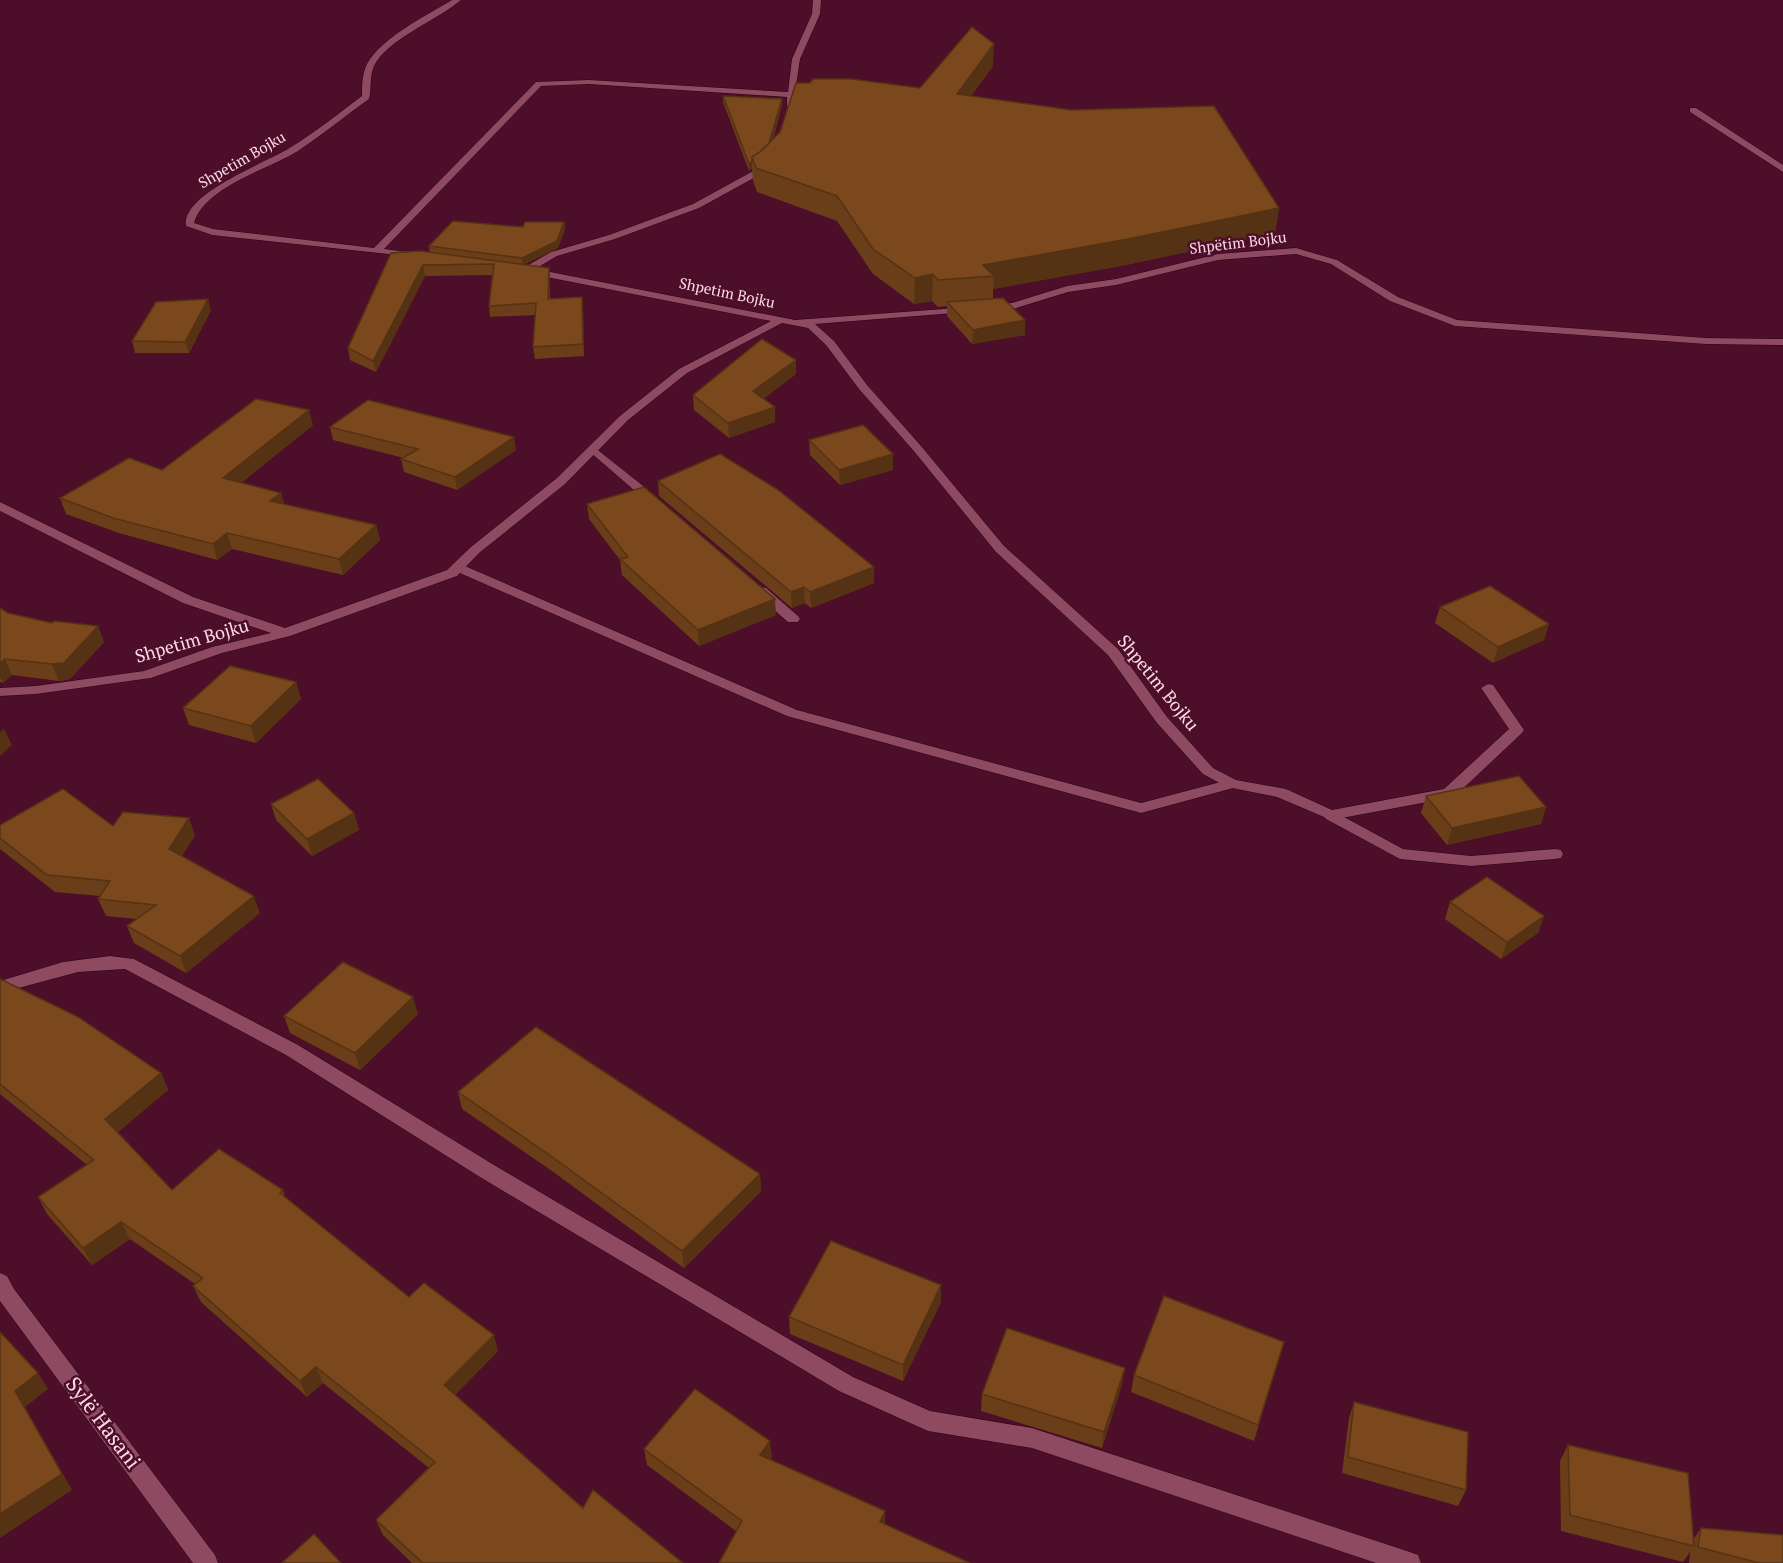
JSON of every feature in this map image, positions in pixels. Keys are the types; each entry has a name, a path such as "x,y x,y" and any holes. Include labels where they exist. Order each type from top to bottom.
{"street":[{"name":"Shpetim Bojku","path":"422,256 212,232 189,224 193,210 216,191 270,160 293,150 366,97 366,81 372,62 407,33 457,0"},
{"path":"788,113 796,59 816,14 817,0"},
{"path":"376,250 539,84 590,82 791,95"},
{"path":"1693,110 1783,169"},
{"path":"526,270 554,254 612,237 696,206 758,172 775,154"},
{"name":"Shpëtim Bojku","path":"793,323 811,319 1013,306 1067,289 1116,282 1218,257 1296,251 1334,262 1394,299 1455,323 1706,341 1783,342"},
{"name":"Shpetim Bojku","path":"515,268 811,326 830,343 863,387 917,448 1000,549 1113,652 1170,728 1208,771 1232,784 1281,793 1331,815 1400,854 1471,861 1555,854"},
{"name":"Shpetim Bojku","path":"0,692 36,690 146,675 217,650 285,633 452,573 475,550 561,481 624,418 683,371 779,321"},
{"path":"594,450 666,511"},
{"name":"Shpetim Bojku","path":"0,506 188,600 285,633"},
{"path":"458,567 792,713 1141,808 1232,784"},
{"path":"748,580 793,619"},
{"path":"1331,815 1449,794 1517,730 1488,688"},
{"path":"0,987 65,967 99,962 128,963 292,1050 487,1172 846,1384 928,1421 1032,1438 1410,1563"},
{"name":"Sylë Hasani","path":"0,1282 207,1563"}],"building":[{"path":"972,27 994,44 957,94 1071,110 1214,106 1279,208 1128,239 983,265 994,276 938,280 933,274 915,278 873,249 837,196 756,168 752,157 780,132 796,83 810,83 813,79 851,79 920,88"},
{"path":"723,96 782,99 769,143 752,157 749,164"},
{"path":"453,221 523,227 525,222 564,222 557,241 522,258 429,246"},
{"path":"420,251 549,268 548,299 582,297 583,344 533,347 536,303 489,306 494,264 423,265 373,361 348,348 391,253"},
{"path":"1003,298 1025,320 973,330 947,302"},
{"path":"208,299 185,342 132,341 156,302"},
{"path":"762,339 796,360 753,391 775,407 728,423 693,395"},
{"path":"256,399 309,410 223,478 281,493 270,501 376,525 339,559 227,533 213,544 113,518 60,498 129,458 162,470"},
{"path":"368,400 514,437 455,477 401,459 418,449 330,427"},
{"path":"863,425 893,454 839,470 809,440"},
{"path":"720,454 777,489 874,567 810,592 804,587 791,592 658,481"},
{"path":"644,487 775,599 698,630 620,559 628,557 587,504"},
{"path":"1490,586 1549,624 1498,647 1440,607"},
{"path":"0,608 8,613 52,623 54,621 98,626 64,663 52,664 5,659 0,663"},
{"path":"230,666 296,682 251,726 183,708"},
{"path":"1519,776 1546,807 1452,828 1426,796"},
{"path":"318,779 354,813 307,839 271,804"},
{"path":"63,789 113,826 123,812 189,818 169,849 254,896 180,956 127,926 156,905 98,899 110,881 47,875 0,838 0,825"},
{"path":"1487,877 1544,916 1507,942 1450,902"},
{"path":"343,962 413,997 355,1053 284,1016"},
{"path":"0,979 78,1017 161,1073 105,1119 172,1190 219,1149 283,1190 280,1193 409,1297 424,1283 494,1335 444,1385 583,1508 593,1490 683,1563 423,1563 376,1520 435,1462 316,1367 300,1381 193,1286 203,1278 121,1222 83,1248 38,1197 94,1160 0,1084"},
{"path":"536,1027 760,1174 682,1251 458,1092"},
{"path":"831,1241 941,1285 903,1365 789,1317"},
{"path":"1164,1296 1284,1342 1258,1425 1134,1375"},
{"path":"1007,1328 1125,1368 1104,1432 982,1394"},
{"path":"0,1332 38,1373 15,1391 62,1474 0,1514"},
{"path":"695,1389 770,1441 760,1455 885,1511 880,1522 970,1563 719,1563 742,1521 644,1449"},
{"path":"1354,1402 1468,1432 1466,1490 1348,1457"},
{"path":"1568,1445 1688,1473 1694,1546 1570,1515"},
{"path":"1701,1528 1783,1535 1783,1563 1759,1563 1698,1547"},
{"path":"314,1534 341,1563 282,1563"}]}
